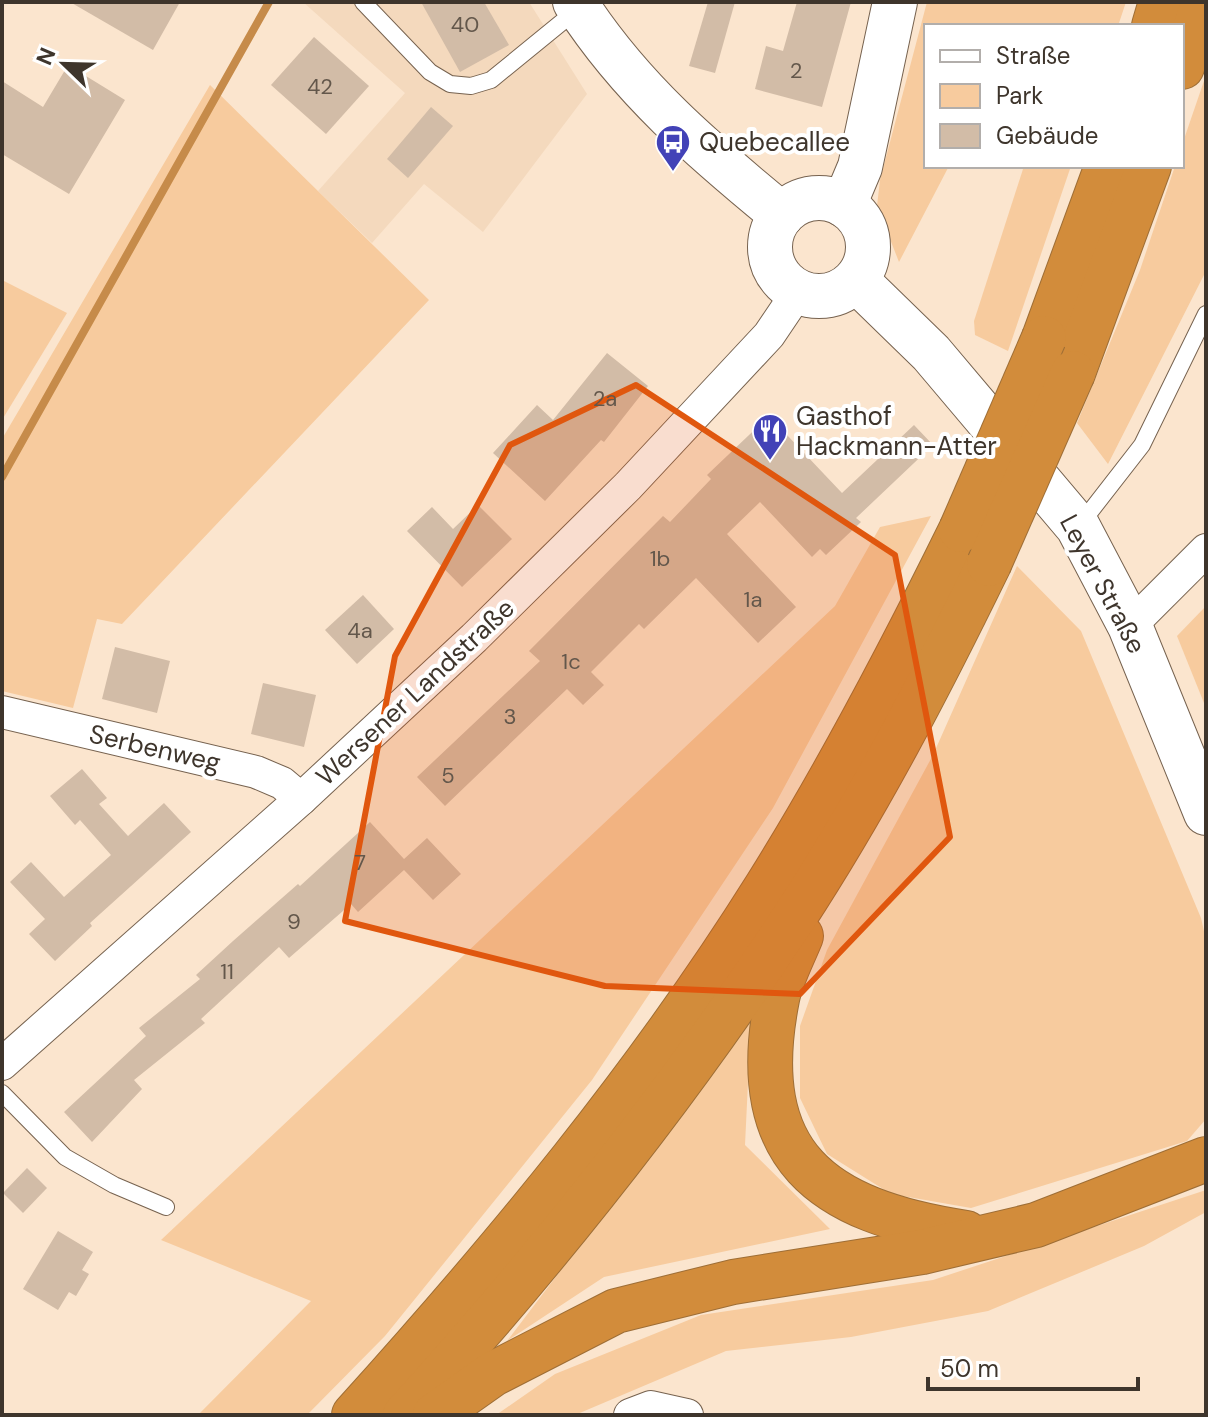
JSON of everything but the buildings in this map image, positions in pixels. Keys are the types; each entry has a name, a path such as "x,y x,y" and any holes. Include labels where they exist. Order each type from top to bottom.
{"highway":[{"path":"1155,24 1161,2"},
{"path":"1184,61 1204,2"},
{"path":"354,1415 462,1296 626,1091 767,886 879,697 961,530 1044,338 1106,168"},
{"path":"405,1415 487,1324 657,1110 793,919 838,845 927,691 989,564 1073,373 1148,168"},
{"path":"838,845 777,996 769,1060 774,1115 798,1161 844,1198 908,1224 984,1236"},
{"path":"435,1415 493,1374 616,1311 733,1282 907,1255 1036,1225 1206,1159"}],"street":[{"path":"844,205 860,167 895,2"},
{"path":"577,5 629,78 694,142 782,215"},
{"path":"818,198 844,205 855,214 867,239 868,254 856,280 835,294 823,296 798,292 786,284 771,258 774,228 782,215 805,200 818,198"},
{"name":"Leyer Straße","path":"856,280 942,365 1078,527 1130,626 1206,813"},
{"name":"Wersener Landstraße","path":"2,1064 301,799 474,638 628,486 769,335 798,292"},
{"path":"1130,626 1206,550"},
{"name":"Serbenweg","path":"2,712 256,772 282,783 301,799"},
{"path":"630,1415 651,1407 687,1415"}],"lane":[{"path":"363,2 430,72 450,84 471,86 491,80 577,5"},
{"path":"1078,527 1142,445 1206,314"},
{"path":"2,1093 65,1157 114,1185 166,1207"}],"highlighted area":[{"path":"636,385 895,555 950,837 800,994 605,986 345,921 395,656 510,445"}],"shaded area":[{"path":"303,2 529,2 587,94 483,232 424,184 372,243 318,191 405,93"}],"green space":[{"path":"927,2 1126,2 1119,24 924,24 924,168 948,168 899,262 877,206 880,180"},
{"path":"1206,75 1206,271 1108,464 1077,423 1140,270 1174,168 1184,168 1184,139"},
{"path":"210,85 429,300 122,624 97,619 73,708 2,691 2,439"},
{"path":"1023,168 1070,168 1008,351 975,335 974,321"},
{"path":"2,280 67,313 2,420"},
{"path":"931,516 773,808 592,1080 385,1336 307,1415 198,1415 311,1301 161,1240 835,606 880,527"},
{"path":"1017,566 1081,631 1201,918 1206,940 1206,1119 1187,1141 971,1208 891,1194 827,1154 800,1098 800,1026 827,950 933,755"},
{"path":"1206,606 1206,708 1177,636"},
{"path":"751,1020 745,1145 830,1229 604,1277 507,1341"},
{"path":"1206,1190 1206,1212 1144,1246 988,1311 851,1337 726,1351 575,1415 496,1415 555,1374 701,1315 933,1280"}],"waterway":[{"path":"2,477 269,2"}],"place":[{"name":"Quebecallee","path":"673,173"},
{"name":"Gasthof Hackmann-Atter","path":"770,462"}]}
